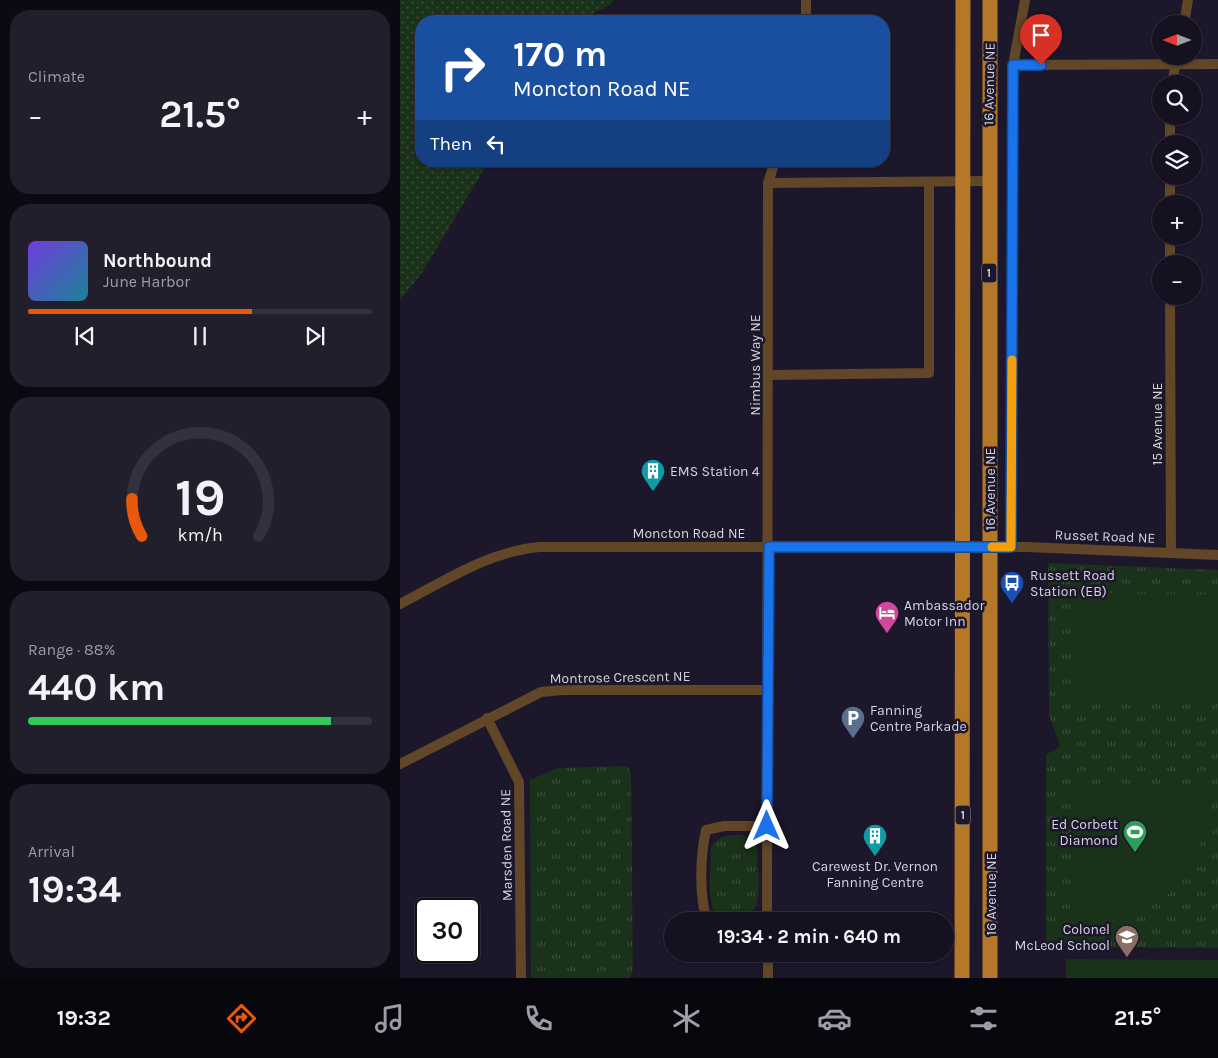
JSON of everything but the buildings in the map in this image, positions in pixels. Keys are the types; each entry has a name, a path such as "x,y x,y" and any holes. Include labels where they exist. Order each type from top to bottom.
{"highway":[{"name":"16 Avenue NE","path":"962,978 963,547 961,181 963,0"},
{"name":"16 Avenue NE","path":"990,0 988,181 990,978"}],"street":[{"path":"806,0 806,15"},
{"path":"1011,547 1013,65 1025,0"},
{"path":"1186,15 1188,0"},
{"path":"1013,65 1152,61"},
{"path":"1202,62 1218,64"},
{"name":"Nimbus Way NE","path":"767,912 768,183 773,167"},
{"path":"768,183 988,181"},
{"path":"768,375 929,373 929,182"},
{"name":"15 Avenue NE","path":"1170,305 1170,552"},
{"name":"Russet Road NE","path":"990,547 1218,555"},
{"name":"Moncton Road NE","path":"400,604 489,558 527,548 990,547"},
{"name":"Montrose Crescent NE","path":"400,764 528,697 551,690 768,690"},
{"name":"Marsden Road NE","path":"488,718 519,782 521,978"},
{"path":"705,912 703,907 703,844 706,830 724,826 767,826"},
{"path":"768,962 768,978"}],"green space":[{"path":"400,0 613,0 610,5 589,15 415,15 415,167 485,167 422,273 400,300"},
{"path":"1048,563 1218,570 1218,948 1046,947 1046,755 1060,746 1049,715"},
{"path":"1078,593 1218,595 1218,703 1077,702"},
{"path":"627,766 631,773 633,969 630,978 531,978 530,780 558,768"},
{"name":"Ed Corbett Diamond","path":"1081,786 1209,788 1207,819 1200,847 1188,870 1172,890 1153,905 1129,916 1101,923 1070,924 1072,795"},
{"path":"729,835 743,835 754,841 757,849 758,897 757,903 751,912 715,912 712,906 710,885 711,848 717,840"},
{"path":"1066,959 1218,960 1218,978 1066,978"}],"slow traffic":[{"path":"992,547 1011,547 1012,360"}],"place":[{"name":"EMS Station 4","path":"653,492"},
{"name":"Russett Road Station (EB)","path":"1012,604"},
{"name":"Ambassador Motor Inn","path":"887,634"},
{"name":"Fanning Centre Parkade","path":"853,739"},
{"name":"Ed Corbett Diamond","path":"1135,853"},
{"name":"Carewest Dr. Vernon Fanning Centre","path":"875,857"},
{"name":"Colonel McLeod School","path":"1127,958"}],"route":[{"path":"767,826 769,547 1011,547 1013,65 1041,65"}]}
